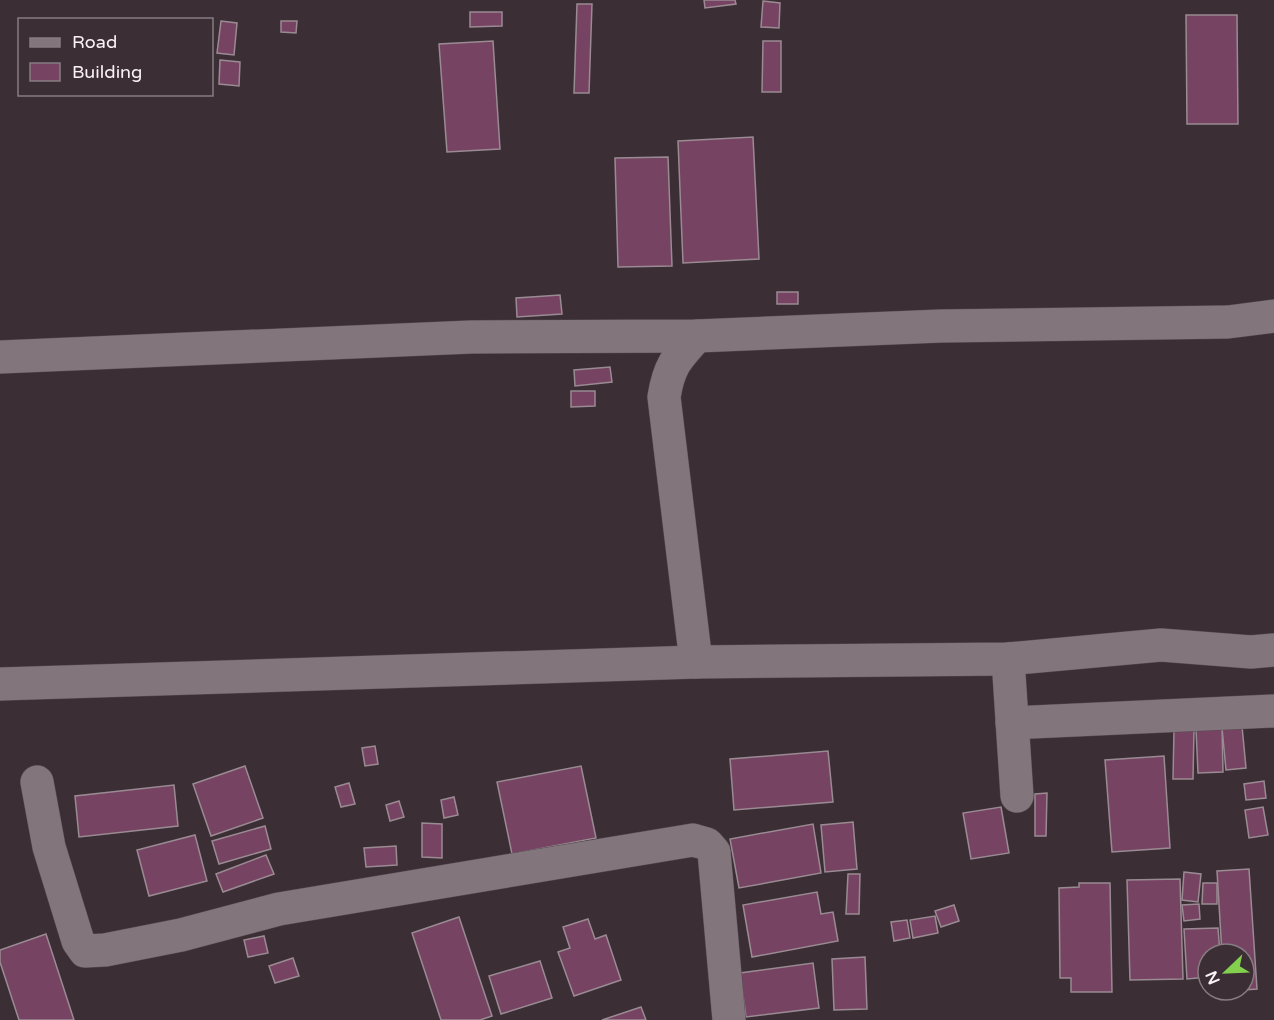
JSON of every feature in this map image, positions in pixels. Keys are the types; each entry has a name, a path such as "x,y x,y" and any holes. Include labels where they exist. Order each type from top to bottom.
{"street":[{"path":"0,357 471,337 697,336 941,326 1228,322 1274,316"},
{"path":"696,662 664,398 668,374 678,357 697,336"},
{"path":"0,684 696,662 1008,658 1161,645 1251,652 1274,650"},
{"path":"1008,658 1017,796"},
{"path":"1012,723 1274,711"},
{"path":"37,782 50,847 78,941 85,951 105,950 181,935 291,907 693,840 707,844 714,852 729,1020"}],"building":[{"path":"704,0 735,0 736,4 705,8"},
{"path":"763,1 780,3 779,28 761,27"},
{"path":"577,4 592,4 589,93 574,93"},
{"path":"470,12 502,12 502,26 470,27"},
{"path":"1186,15 1237,15 1238,124 1187,124"},
{"path":"221,21 237,23 234,55 217,53"},
{"path":"281,21 297,21 296,33 281,32"},
{"path":"493,41 500,149 447,152 439,44"},
{"path":"763,41 781,41 781,92 762,92"},
{"path":"220,60 240,62 239,86 219,84"},
{"path":"753,137 759,259 683,263 678,141"},
{"path":"668,157 672,266 618,267 615,158"},
{"path":"777,292 798,292 798,304 777,304"},
{"path":"560,295 562,314 517,317 516,298"},
{"path":"610,367 612,382 575,386 574,370"},
{"path":"571,391 595,391 595,406 571,407"},
{"path":"1242,726 1246,768 1226,770 1222,728"},
{"path":"1222,728 1223,772 1198,773 1196,729"},
{"path":"1174,730 1194,730 1193,779 1173,779"},
{"path":"375,746 378,764 365,766 362,748"},
{"path":"828,751 833,802 734,810 730,759"},
{"path":"1164,756 1170,848 1112,852 1105,760"},
{"path":"245,766 263,818 211,836 193,784"},
{"path":"581,766 596,838 512,854 497,782"},
{"path":"1264,781 1266,798 1246,800 1244,784"},
{"path":"349,783 355,804 341,807 335,787"},
{"path":"174,785 178,826 79,837 75,796"},
{"path":"1047,793 1046,836 1035,836 1035,794"},
{"path":"454,797 458,815 444,818 441,800"},
{"path":"399,801 404,817 390,821 386,805"},
{"path":"1001,807 1009,853 971,859 963,813"},
{"path":"1263,807 1268,835 1249,838 1245,810"},
{"path":"853,822 857,869 825,872 821,825"},
{"path":"422,823 442,824 442,858 422,857"},
{"path":"813,824 821,873 739,888 730,839"},
{"path":"265,826 271,849 219,864 212,841"},
{"path":"195,835 207,881 149,896 137,850"},
{"path":"396,846 397,865 366,867 364,848"},
{"path":"266,855 274,874 223,892 216,874"},
{"path":"1249,869 1254,942 1221,942 1217,871"},
{"path":"1184,872 1201,874 1198,902 1182,900"},
{"path":"848,874 860,874 859,914 846,914"},
{"path":"1180,879 1183,979 1130,980 1127,880"},
{"path":"1079,883 1110,883 1112,992 1071,992 1071,978 1060,978 1059,888 1079,887"},
{"path":"1203,883 1217,883 1217,904 1202,904"},
{"path":"817,892 821,914 833,912 838,941 752,957 743,905"},
{"path":"1199,904 1200,919 1184,921 1182,905"},
{"path":"954,905 959,921 941,927 935,911"},
{"path":"935,916 938,933 913,938 910,920"},
{"path":"459,917 492,1016 480,1020 441,1020 412,933"},
{"path":"588,919 595,939 606,935 621,980 574,996 558,952 570,948 563,927"},
{"path":"907,920 910,938 894,941 891,922"},
{"path":"1218,928 1219,942 1196,942 1196,978 1187,979 1184,929"},
{"path":"46,934 74,1020 19,1020 0,962 0,950"},
{"path":"264,936 268,953 248,957 244,940"},
{"path":"865,957 867,1009 834,1010 832,959"},
{"path":"293,958 299,976 275,983 269,966"},
{"path":"540,961 552,998 501,1014 489,976"},
{"path":"813,963 819,1008 746,1017 740,973"},
{"path":"641,1007 646,1020 602,1020"}]}
